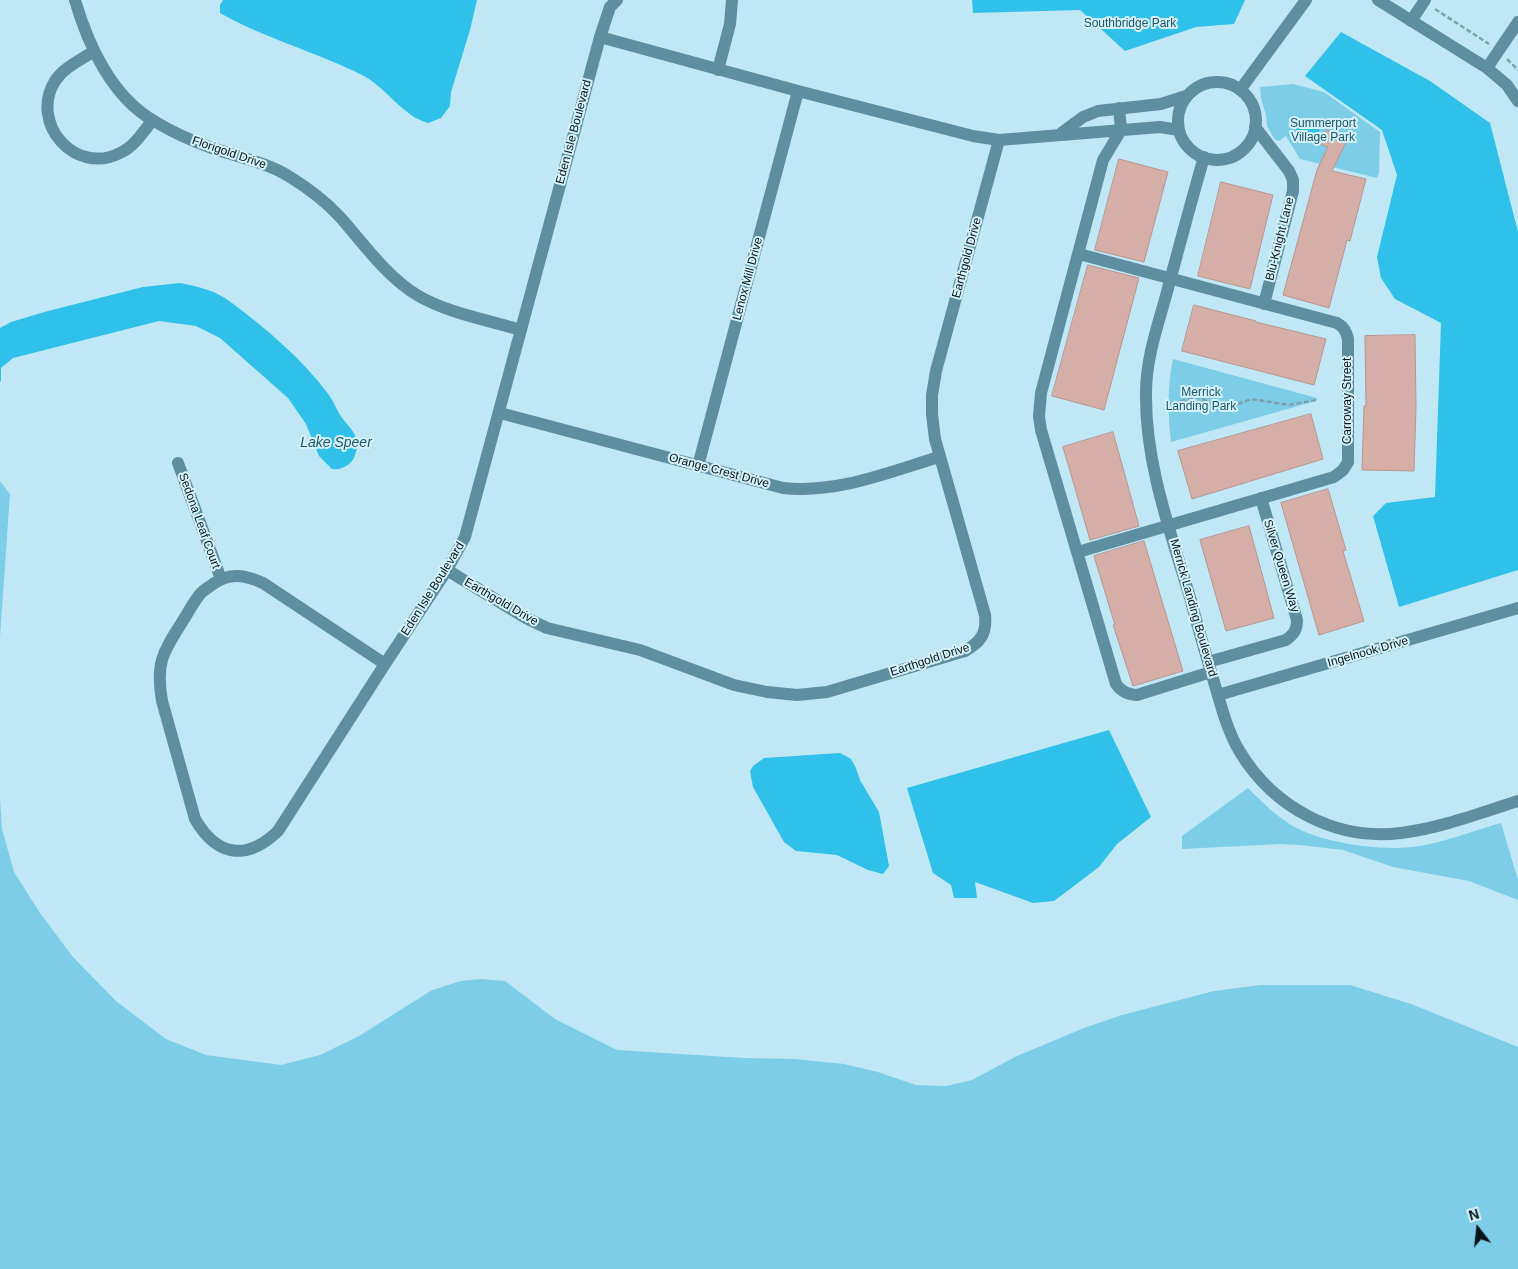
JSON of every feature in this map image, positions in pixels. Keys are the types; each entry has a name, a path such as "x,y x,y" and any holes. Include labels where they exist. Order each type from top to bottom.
{"street":[{"name":"Florigold Drive","path":"75,0 82,25 104,69 119,90 152,120 188,139 253,160 289,176 314,194 338,216 394,277 417,295 438,306 521,330"},
{"name":"Eden Isle Boulevard","path":"385,664 263,583 249,577 234,576 221,579 201,592 164,651 159,682 162,700 195,819 202,832 215,844 228,849 248,850 266,842 278,831 447,570 465,537 600,37 610,7 616,0"},
{"path":"718,70 730,24 732,0"},
{"path":"1240,90 1306,0"},
{"path":"1378,0 1487,68 1506,86 1518,101"},
{"path":"1411,21 1425,1"},
{"path":"1487,68 1518,22"},
{"path":"600,37 718,70 973,136 999,140 1160,127 1179,130"},
{"path":"94,51 65,69 55,80 49,94 48,110 50,122 56,137 64,147 78,156 107,158 131,146 152,120"},
{"path":"1058,135 1083,117 1098,111 1161,104 1186,96 1198,87 1212,82 1227,83 1248,97 1256,116 1251,140 1242,150 1230,157 1217,160 1204,158 1192,151 1184,142 1179,130 1178,112 1186,96"},
{"name":"Lenox Mill Drive","path":"698,466 798,91"},
{"path":"1119,108 1121,130 1104,160 1041,393 1039,406 1041,430 1116,684 1128,694 1137,694 1210,667"},
{"name":"Blu-Knight Lane","path":"1255,127 1289,171 1293,180 1293,191 1264,304"},
{"name":"Earthgold Drive","path":"447,570 526,618 547,628 640,650 734,685 766,692 797,694 827,692 966,651 975,645 983,635 986,626 985,615 939,457 932,414 932,395 936,371 999,140"},
{"name":"Merrick Landing Boulevard","path":"1204,158 1149,356 1146,392 1148,438 1157,486 1218,695 1229,728 1240,752 1279,798 1313,820 1339,829 1365,834 1399,834 1423,830 1518,801"},
{"name":"Carroway Street","path":"1078,552 1334,477 1343,470 1348,462 1346,332 1343,327 1337,323 1079,254"},
{"name":"Orange Crest Drive","path":"500,413 783,488 801,490 841,486 939,457"},
{"name":"Sedona Leaf Court","path":"178,463 221,579"},
{"name":"Silver Queen Way","path":"1210,667 1286,640 1297,627 1297,620 1261,498"},
{"name":"Ingelnook Drive","path":"1218,695 1518,608"}],"path":[{"path":"1425,1 1488,43 1518,70"},
{"path":"1166,403 1175,403 1197,397 1216,405 1230,407 1251,399 1289,405 1316,400"}],"green space":[{"name":"Summerport Village Park","path":"1293,84 1324,92 1380,132 1379,173 1377,178 1300,159 1286,136 1279,141 1275,140 1267,126 1260,87"},
{"name":"Merrick Landing Park","path":"1173,359 1317,398 1316,401 1171,442 1169,400"},
{"path":"0,481 10,494 0,637"},
{"path":"1248,788 1274,812 1304,832 1356,845 1393,848 1425,845 1501,823 1518,880 1518,900 1469,881 1393,867 1343,850 1280,844 1182,849 1182,836"},
{"path":"0,798 2,829 14,872 40,913 73,957 116,1001 166,1039 206,1055 281,1065 320,1055 359,1036 432,990 461,981 480,979 505,981 555,1019 617,1050 744,1058 795,1059 844,1064 878,1072 916,1085 946,1086 972,1080 1017,1056 1084,1028 1122,1015 1214,991 1260,985 1350,985 1411,1004 1518,1047 1518,1269 0,1269"}],"water":[{"path":"223,0 477,0 451,92 450,106 441,118 428,123 411,115 364,76 255,30 220,13 220,5"},
{"name":"Southbridge Park","path":"972,0 1245,0 1234,24 1196,27 1125,51 1080,10 973,13"},
{"path":"1341,32 1430,81 1490,123 1518,232 1518,570 1399,607 1373,516 1386,503 1435,497 1441,323 1395,299 1381,278 1377,257 1397,175 1382,130 1305,76"},
{"path":"1302,118 1320,127 1318,136 1313,138 1296,130 1296,123"},
{"name":"Lake Speer","path":"180,283 220,295 271,334 296,357 329,395 340,415 356,437 357,449 350,463 341,468 332,469 319,456 306,424 288,398 220,338 196,326 159,321 13,358 1,368 0,381 0,328 11,322 143,287"},
{"path":"1109,730 1151,817 1117,844 1099,867 1054,901 1033,903 975,882 977,898 954,898 951,885 933,873 907,788"},
{"path":"840,753 851,759 860,780 879,812 889,866 883,874 868,870 837,855 796,851 784,842 753,787 750,771 753,766 764,758"}],"building":[{"path":"1327,130 1347,140 1332,171 1366,179 1350,241 1347,240 1329,308 1283,295 1317,170 1328,147 1320,144"},
{"path":"1119,159 1168,172 1144,262 1095,250"},
{"path":"1221,182 1273,195 1250,289 1198,276"},
{"path":"1088,265 1139,278 1104,410 1052,396"},
{"path":"1194,305 1326,339 1314,385 1182,351"},
{"path":"1415,335 1416,407 1414,471 1362,470 1364,406 1366,406 1365,336"},
{"path":"1311,414 1323,459 1192,499 1178,451"},
{"path":"1113,432 1139,526 1090,540 1063,447"},
{"path":"1328,489 1346,550 1343,551 1364,621 1319,635 1281,503"},
{"path":"1249,526 1274,618 1226,631 1200,540"},
{"path":"1144,541 1183,671 1133,686 1113,625 1115,625 1094,556"}]}
